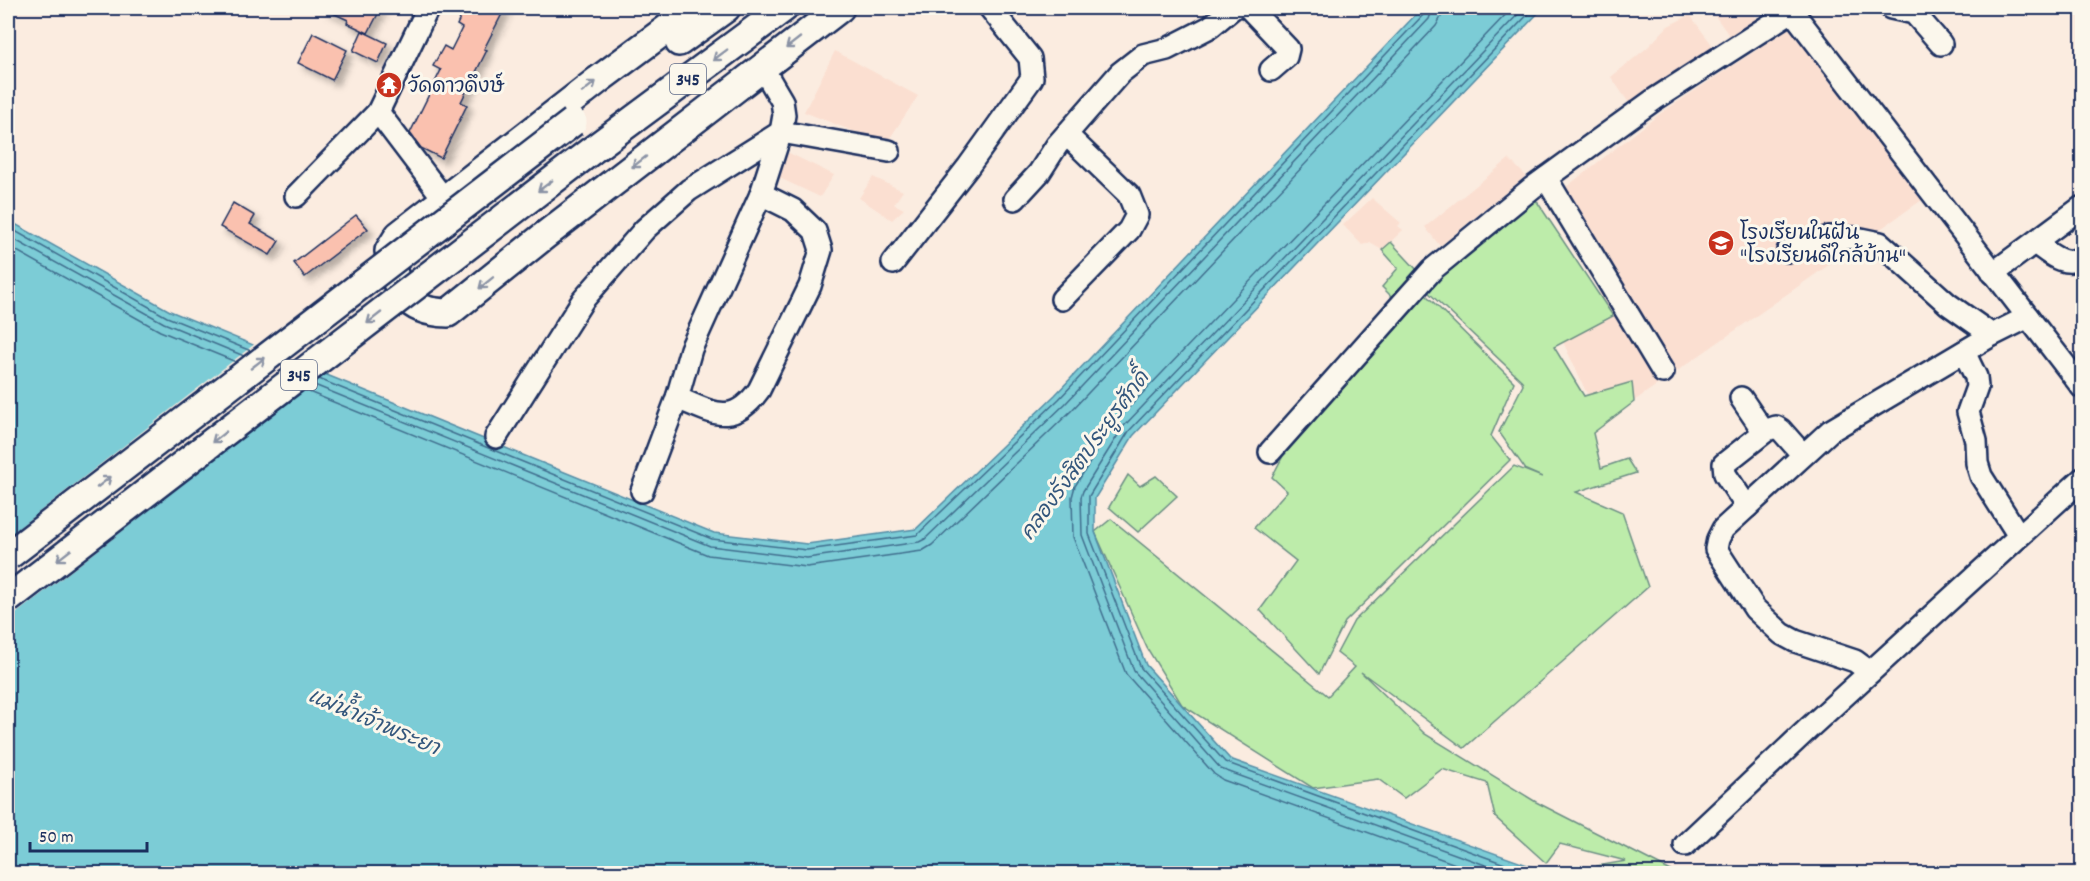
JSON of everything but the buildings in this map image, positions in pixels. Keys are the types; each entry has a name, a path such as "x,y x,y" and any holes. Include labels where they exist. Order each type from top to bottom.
{"main road":[{"path":"695,8 399,235 389,251 399,291 412,303 433,312 448,313 544,236 840,8"},
{"name":"345","path":"8,556 573,122 726,8"},
{"name":"345","path":"8,599 591,151 784,8"}],"street":[{"path":"296,196 378,112 428,8"},
{"path":"893,263 968,167 1032,78 1030,58 990,8"},
{"path":"1015,199 1039,173 1057,145 1120,73 1143,56 1167,49 1210,27 1233,8"},
{"path":"1249,8 1288,49 1286,57 1271,70"},
{"path":"1891,8 1914,13 1941,44"},
{"path":"1270,452 1433,269 1546,178 1654,99 1794,9 2082,387"},
{"path":"642,491 677,398 695,341 761,194 781,132 784,115 782,101 762,68"},
{"path":"378,112 444,199"},
{"path":"496,437 583,300 645,229 694,186 781,132 889,151"},
{"path":"1062,299 1129,230 1137,215 1129,195 1067,135"},
{"path":"1546,178 1663,372"},
{"path":"677,398 717,414 732,413 749,403 759,390 810,286 821,250 815,231 793,210 761,194"},
{"path":"1993,273 2082,207"},
{"path":"1788,251 1829,237 1856,238 1880,243 1948,304 1992,335"},
{"path":"2035,243 2058,259 2068,262 2082,257"},
{"path":"1870,672 1855,661 1795,641 1782,634 1755,609 1716,549 1718,539 1723,529 1803,455 1847,420 1992,335 2028,317"},
{"path":"1964,352 1976,377 1977,387 1968,412 1976,441 1977,463 1981,476 2019,536"},
{"path":"1741,398 1764,432"},
{"path":"1747,507 1725,474 1724,464 1764,432 1776,427 1803,455"},
{"path":"1685,845 2082,479"}],"shaded area":[{"path":"1748,8 1759,23 1731,38 1710,9"},
{"path":"1690,15 1713,46 1695,62 1631,106 1611,77 1648,47 1668,26"},
{"name":"โรงเรียนในฝัน \"โรงเรียนดีใกล้บ้าน\"","path":"1791,27 1922,200 1601,424 1557,329 1608,285 1552,198 1661,113"},
{"path":"835,51 918,96 886,144 804,112"},
{"path":"783,150 834,175 820,197 769,173"},
{"path":"1509,159 1526,176 1440,246 1425,227"},
{"path":"873,177 903,191 894,204 904,209 892,220 859,198"},
{"path":"1372,198 1401,223 1398,226 1403,230 1382,250 1370,243 1362,245 1343,225"}],"green space":[{"path":"1534,197 1613,316 1554,347 1584,396 1632,382 1634,402 1593,433 1601,468 1627,459 1636,473 1576,492 1622,512 1648,587 1464,748 1361,672 1425,734 1536,802 1675,873 1600,873 1597,866 1626,861 1560,844 1546,863 1495,817 1487,783 1442,769 1404,798 1378,779 1313,788 1182,705 1147,648 1095,532 1111,519 1328,696 1355,667 1337,653 1354,621 1514,466 1542,477 1526,470 1499,432 1523,385 1522,381 1428,292 1440,274"},
{"path":"1391,242 1418,271 1391,296 1382,287 1398,268 1382,250"},
{"path":"1426,295 1514,382 1491,436 1510,460 1345,622 1319,674 1260,610 1296,561 1254,528 1287,491 1272,477 1283,456"},
{"path":"1128,475 1140,486 1156,476 1177,496 1138,532 1109,507"}],"water":[{"path":"1422,8 1543,8 1133,436 1095,498 1095,532 1146,665 1230,759 1550,873 8,873 8,220 170,311 714,533 807,544 916,529 1055,395"}],"pier":[{"path":"256,343 327,372 8,620 8,536"}],"place":[{"name":"วัดดาวดึงษ์","path":"389,85"},
{"name":"โรงเรียนในฝัน \"โรงเรียนดีใกล้บ้าน\"","path":"1721,243"}],"water label":[{"name":"คลองรังสิตประยูรศักดิ์","path":"1084,455"},
{"name":"แม่น้ำเจ้าพระยา","path":"374,721"}]}
